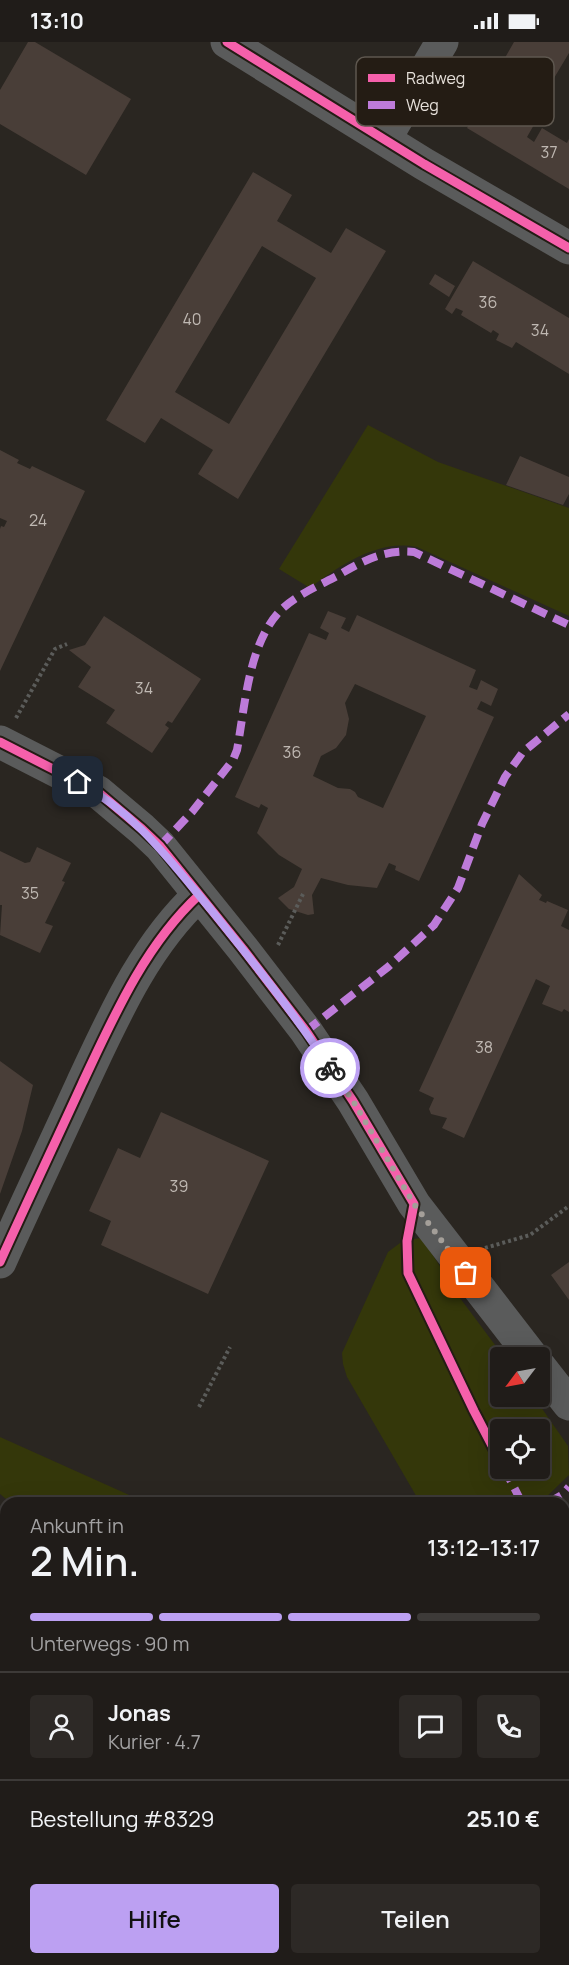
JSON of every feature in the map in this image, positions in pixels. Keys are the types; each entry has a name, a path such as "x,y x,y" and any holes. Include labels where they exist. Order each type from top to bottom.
{"street":[{"path":"227,42 356,121"},
{"path":"433,57 442,42"},
{"path":"364,126 569,248"},
{"path":"385,139 393,126"},
{"path":"1,742 98,792 160,846 306,1031 353,1101 414,1204 523,1347"},
{"path":"0,1262 117,1010 164,934 180,912 199,895"},
{"path":"550,1380 569,1404"}],"path":[{"path":"1,742 55,649 67,644"},
{"path":"256,966 276,951 303,894"},
{"path":"453,1257 530,1235 569,1206"},
{"path":"199,1407 230,1347"}],"green space":[{"path":"368,425 438,462 569,508 569,616 417,547 388,547 360,556 333,571 310,588 279,569"},
{"path":"422,1238 460,1298 497,1347 490,1347 490,1407 541,1407 549,1419 490,1419 490,1479 550,1479 550,1420 568,1446 569,1475 546,1497 417,1497 347,1377 342,1353 388,1252 404,1240"},
{"path":"0,1437 134,1497 4,1497 0,1494"}],"building":[{"path":"28,42 35,42 131,99 86,175 0,124 0,90"},
{"path":"514,42 569,42 569,53 554,78 554,57 505,57"},
{"path":"468,126 533,126 527,137 534,142 542,128 567,143 569,139 569,189 467,128"},
{"path":"253,172 292,195 277,221 331,253 346,228 386,251 238,499 198,474 213,450 161,418 145,443 106,420","holes":["262,246 316,278 229,424 175,392"]},
{"path":"473,261 569,318 569,374 516,342 512,348 496,340 499,334 493,330 491,333 461,315 463,311 456,308 452,314 445,309"},
{"path":"435,274 455,286 449,297 429,284"},
{"path":"0,450 19,460 17,463 30,469 32,466 85,491 0,671 0,529 7,521 0,518"},
{"path":"520,456 569,477 569,494 563,505 506,485"},
{"path":"328,611 346,618 341,628 349,632 357,615 476,670 469,687 477,690 481,680 498,689 491,706 481,701 477,709 494,717 419,881 395,870 396,866 389,863 377,888 348,885 321,878 312,895 314,914 308,915 289,909 278,898 294,887 302,869 279,855 257,833 268,808 261,804 259,808 235,797 309,633 326,640 329,633 320,628","holes":["355,684 426,716 383,808 358,797 350,789 338,788 313,776 321,756 336,748 346,735 349,719 345,703"]},
{"path":"104,616 201,679 172,723 168,721 165,725 169,728 152,753 106,723 115,710 78,687 91,667 69,650 85,645"},
{"path":"37,847 71,863 62,881 65,882 45,923 53,926 40,953 0,935 2,905 0,905 0,851 25,863 30,862"},
{"path":"519,874 542,895 539,900 568,910 561,926 569,930 569,1012 564,1009 562,1012 542,1004 550,986 536,979 464,1138 442,1128 447,1118 431,1114 429,1109 434,1098 419,1091"},
{"path":"0,1061 33,1085 22,1131 0,1194"},
{"path":"161,1112 269,1161 208,1294 101,1245 111,1221 89,1211 118,1148 140,1158"},
{"path":"569,1262 569,1300 551,1275"}],"marked path":[{"path":"160,846 192,812 233,760 237,750 249,678 260,642 279,612 306,592 374,557 393,552 414,552 569,625"},
{"path":"306,1031 388,967 434,925 458,888 482,824 505,777 523,752 569,714"},
{"path":"510,1479 519,1497"},
{"path":"558,1497 569,1487"}],"cycle path":[{"path":"227,42 356,122"},
{"path":"363,126 569,248"},
{"path":"0,742 98,792 142,829 160,846 306,1031 353,1101 414,1204 407,1241 408,1273 490,1442"},
{"path":"0,1262 118,1009 162,937 199,895"}],"way so far":[{"path":"330,1068 353,1101 414,1204 466,1273"}],"route":[{"path":"78,782 98,792 160,846 306,1031 330,1068"}]}
